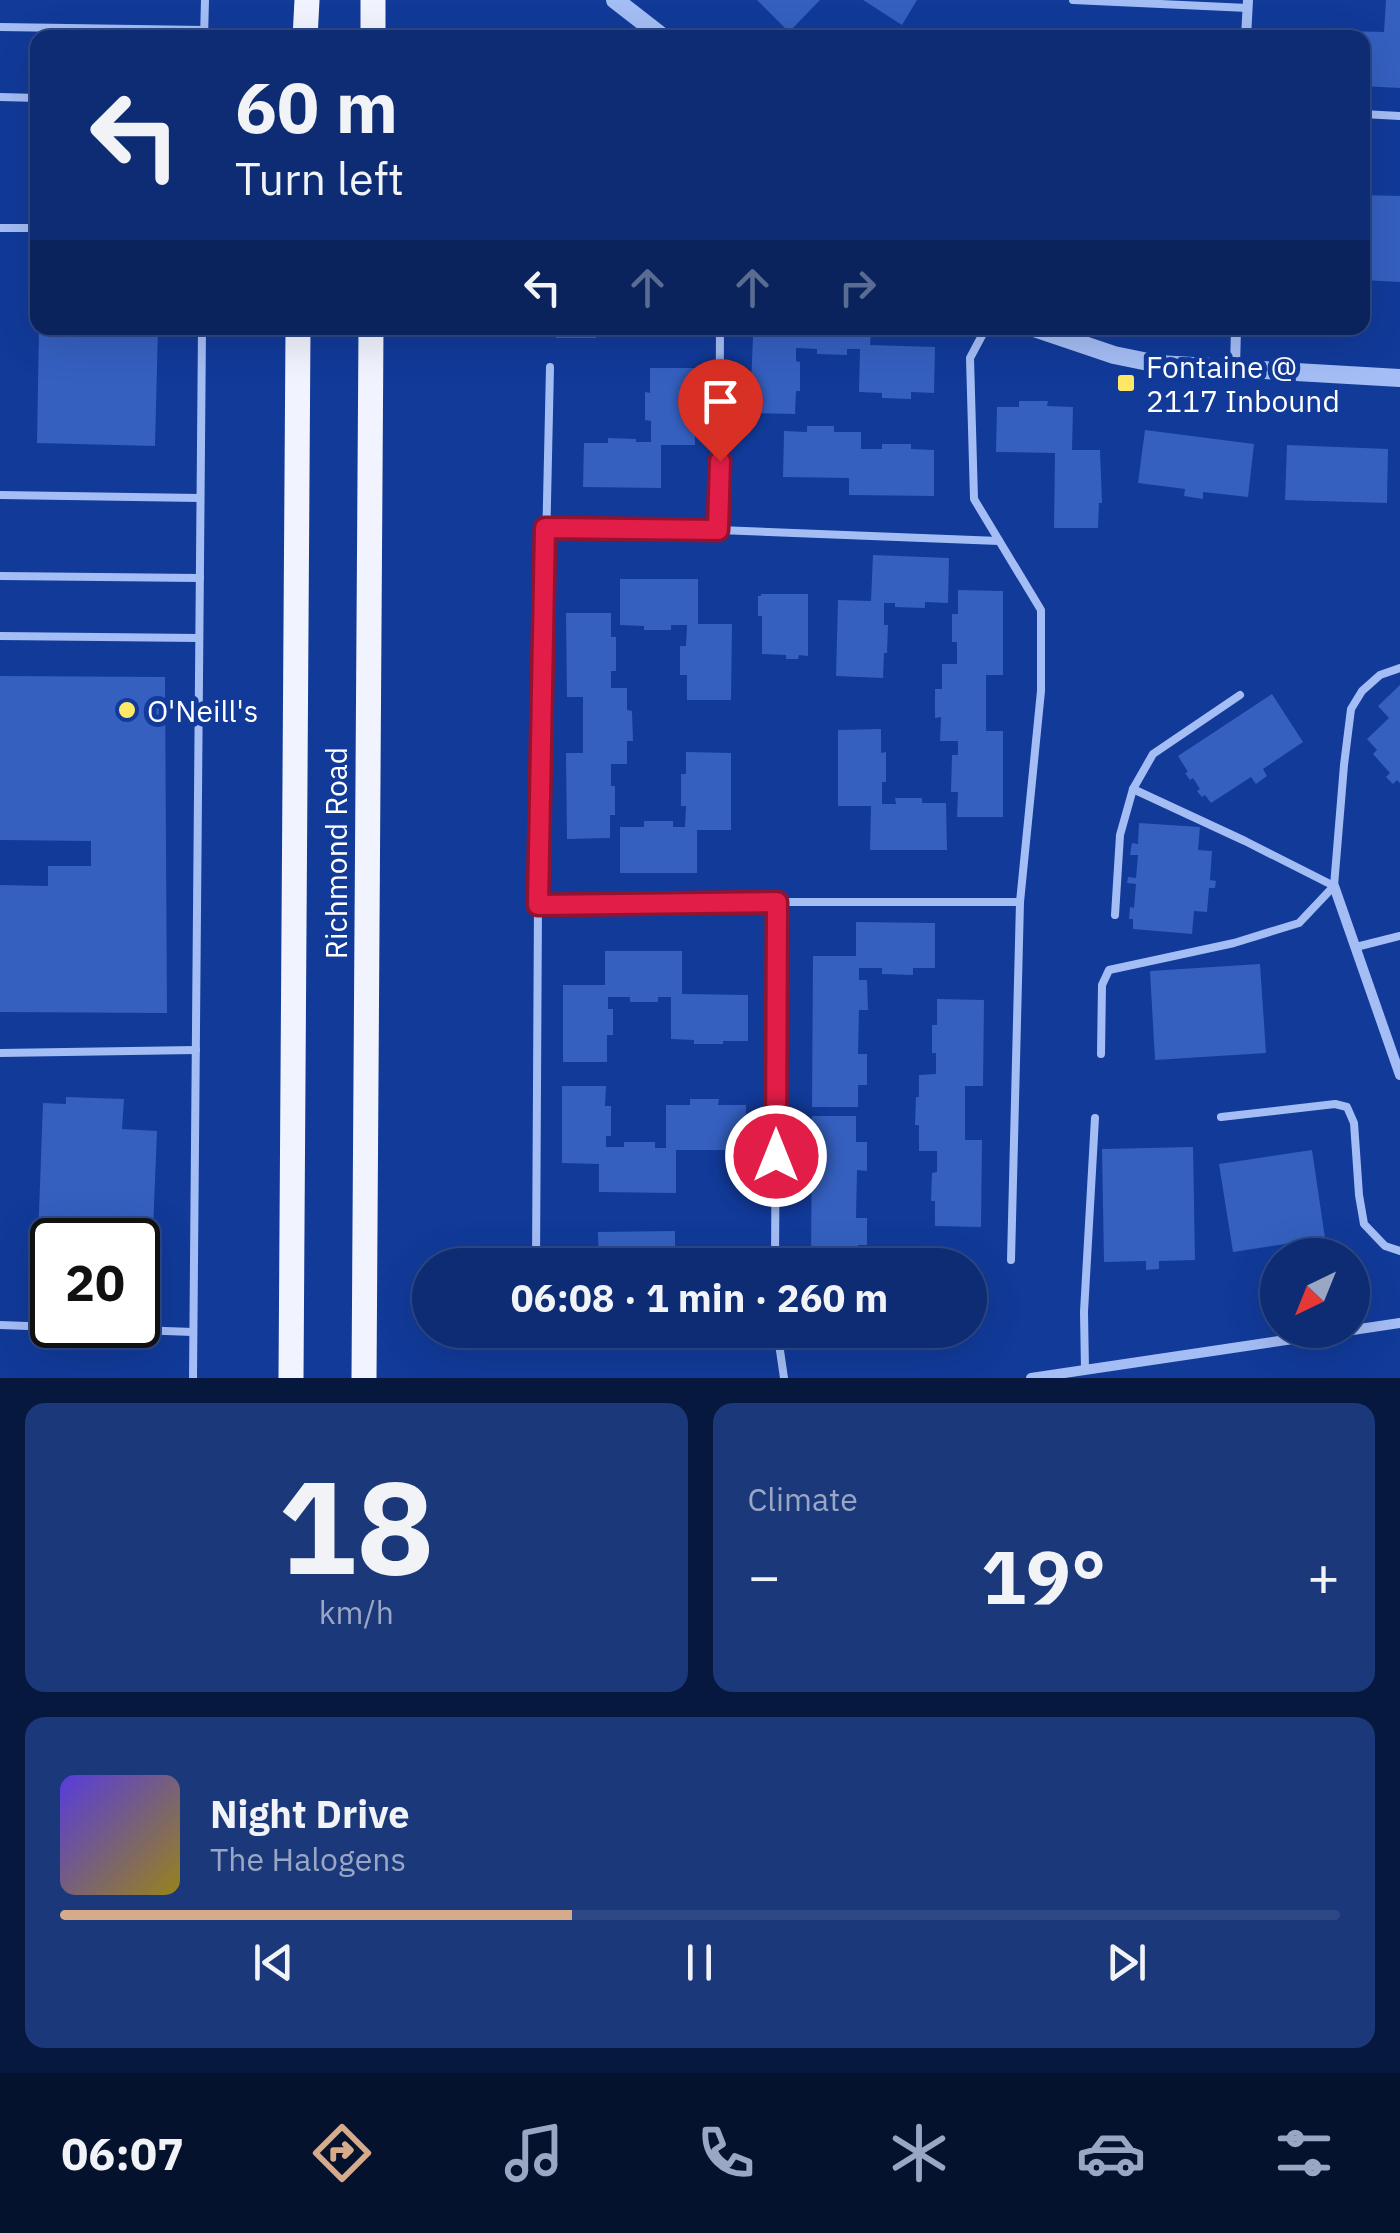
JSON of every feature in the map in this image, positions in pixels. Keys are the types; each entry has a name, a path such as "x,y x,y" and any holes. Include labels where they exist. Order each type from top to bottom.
{"main road":[{"path":"306,30 307,0"},
{"path":"374,0 374,30"},
{"name":"Richmond Road","path":"291,1378 298,335"},
{"name":"Richmond Road","path":"364,1378 371,335"}],"street":[{"path":"615,0 654,30"},
{"path":"1246,30 1248,4"},
{"path":"1055,335 1143,361 1400,378"},
{"path":"1235,368 1236,335"},
{"path":"1334,886 1400,1075"},
{"path":"1031,1378 1400,1323"},
{"path":"1124,1365 1125,1378"}],"lane":[{"path":"204,30 205,0"},
{"path":"1074,0 1248,4"},
{"path":"0,27 87,30"},
{"path":"0,97 30,98"},
{"path":"1370,114 1400,116"},
{"path":"0,228 30,228"},
{"path":"193,1378 202,335"},
{"path":"718,530 720,335"},
{"path":"982,335 970,358 974,498 1041,610 1040,692 1020,902 1011,1260"},
{"path":"536,1248 538,905 550,367"},
{"path":"0,495 200,498"},
{"path":"545,528 1000,541"},
{"path":"0,576 200,578"},
{"path":"0,636 199,638"},
{"path":"1101,1054 1102,985 1109,970 1234,943 1299,923 1334,886 1350,709 1380,675 1400,668"},
{"path":"1114,915 1120,835 1133,789 1153,754 1240,695"},
{"path":"1133,789 1334,886"},
{"path":"775,1248 777,902"},
{"path":"538,905 1020,902"},
{"path":"1356,947 1400,936"},
{"path":"0,1054 196,1050"},
{"path":"1221,1117 1335,1104 1346,1107 1354,1123 1364,1224 1385,1246 1400,1251"},
{"path":"1085,1370 1084,1312 1095,1118"},
{"path":"0,1325 193,1332"},
{"path":"780,1348 784,1378"}],"building":[{"path":"757,0 820,0 791,30"},
{"path":"863,0 917,0 902,25"},
{"path":"1386,0 1400,0 1400,88 1370,86 1370,32 1384,32"},
{"path":"1370,195 1400,196 1400,282 1370,280"},
{"path":"39,335 158,335 155,446 37,443"},
{"path":"556,335 596,335 596,338"},
{"path":"871,335 870,345 935,347 934,393 911,392 911,399 859,392 860,349 847,349 847,355 817,354 817,349 796,348 800,391 796,391 795,414 750,413 753,336"},
{"path":"650,368 696,368 695,445 661,445 661,488 583,487 584,443 608,443 608,438 651,442 651,421 645,420"},
{"path":"1019,401 1048,401 1047,406 1073,407 1072,450 1100,450 1102,503 1098,528 1054,528 1055,453 996,452 997,407 1019,407"},
{"path":"807,426 861,432 861,449 911,444 911,449 934,450 934,496 849,495 849,478 783,477 784,431 807,432"},
{"path":"1145,430 1254,444 1248,497 1203,492 1203,499 1184,496 1185,489 1138,483"},
{"path":"1287,445 1388,449 1387,503 1285,500"},
{"path":"873,555 949,558 948,603 925,602 925,608 884,603 884,625 888,625 883,678 836,676 838,600 871,601"},
{"path":"620,579 698,579 698,624 732,624 731,700 687,700 687,675 680,675 680,646 686,646 687,625 671,625 671,630 644,630 644,626 620,625"},
{"path":"958,590 1003,591 1003,675 986,675 986,731 1003,731 1003,817 957,817 958,792 951,792 952,755 958,755 958,741 940,741 941,717 935,718 935,689 942,689 942,664 957,664 952,614 958,614"},
{"path":"761,594 808,594 808,656 786,659 786,655 762,654 762,616 758,616"},
{"path":"566,613 611,613 616,671 611,671 611,688 627,688 627,710 632,711 633,741 627,741 627,764 611,764 615,815 610,815 610,838 567,839 566,753 583,753 583,697 567,697"},
{"path":"0,676 165,677 167,1013 0,1012 0,885 48,886 48,866 91,866 91,841 0,840"},
{"path":"1400,685 1400,783 1397,780 1393,784 1386,777 1390,773 1373,754 1377,750 1367,739 1389,718 1378,706"},
{"path":"1272,694 1303,742 1263,769 1267,776 1256,784 1251,777 1211,803 1197,791 1200,789 1185,773 1188,772 1178,756"},
{"path":"881,729 881,753 886,752 882,804 896,804 895,798 946,803 947,850 870,850 871,806 838,806 838,730"},
{"path":"686,752 731,753 731,830 697,830 697,873 620,873 620,827 644,827 644,821 673,821 673,827 685,827 681,774 686,774"},
{"path":"1139,823 1200,827 1198,850 1212,851 1210,880 1216,881 1215,888 1209,888 1207,912 1194,911 1192,934 1133,929 1133,919 1129,919 1136,884 1127,883 1128,877 1136,878 1138,855 1130,855 1132,843 1138,844"},
{"path":"856,922 935,923 935,968 913,968 913,975 859,968 859,980 867,980 868,1010 859,1010 858,1054 867,1054 867,1085 858,1085 858,1107 812,1107 813,956 856,956"},
{"path":"605,951 682,951 682,994 748,995 748,1041 694,1044 694,1040 671,1039 671,997 658,997 658,1002 630,1002 630,997 608,997 608,1009 613,1009 613,1035 607,1035 607,1062 563,1062 563,985 605,985"},
{"path":"1260,964 1266,1053 1155,1060 1150,971"},
{"path":"937,999 984,1000 983,1086 965,1086 965,1140 982,1140 981,1227 935,1226 935,1201 931,1201 937,1151 919,1151 916,1097 919,1075 936,1074 932,1025 937,1025"},
{"path":"562,1086 606,1086 611,1136 606,1136 606,1147 624,1147 624,1142 655,1142 655,1148 666,1148 666,1105 690,1105 690,1099 719,1099 718,1105 746,1105 745,1150 676,1150 676,1193 599,1192 599,1164 562,1163"},
{"path":"66,1097 124,1099 122,1129 157,1131 153,1218 39,1218 43,1103 66,1104"},
{"path":"812,1116 856,1116 856,1142 867,1142 867,1171 857,1170 856,1218 867,1218 867,1245 811,1248"},
{"path":"1193,1147 1195,1260 1159,1261 1159,1269 1146,1270 1146,1261 1104,1262 1102,1149"},
{"path":"1312,1150 1325,1238 1260,1238 1260,1248 1233,1252 1219,1164"},
{"path":"675,1231 675,1248 598,1248 598,1232"}],"place":[{"name":"Fontaine @ 2117 Inbound","path":"1126,383"},
{"name":"O'Neill's","path":"127,710"}],"route":[{"path":"720,461 718,530 545,528 538,905 777,902 776,1156"}]}
